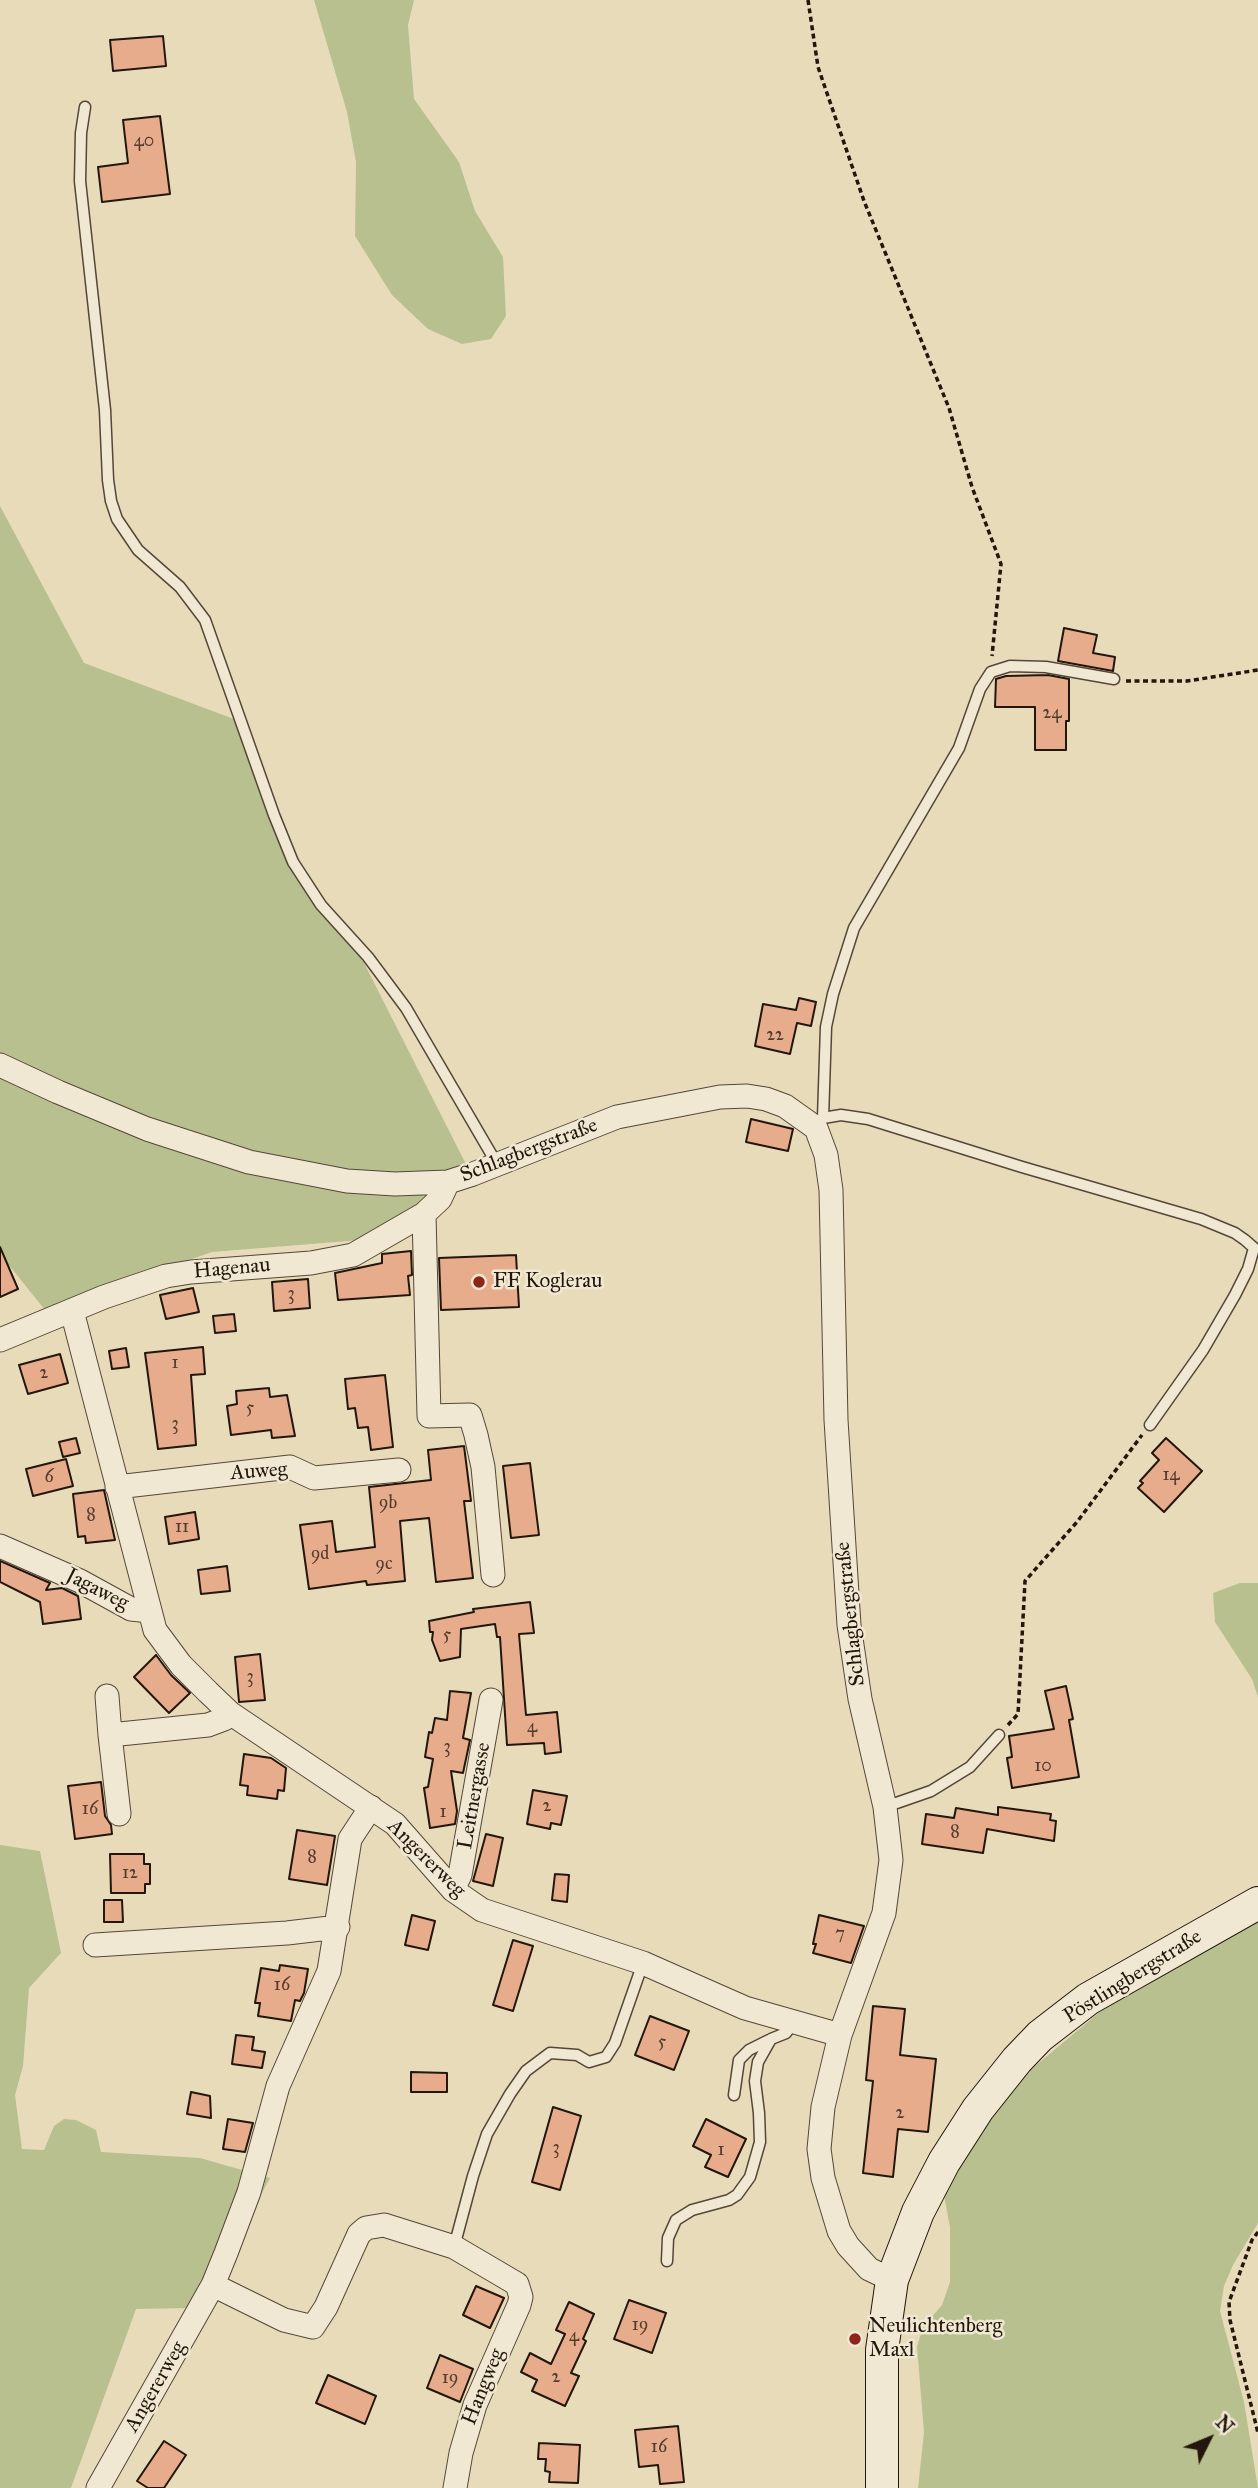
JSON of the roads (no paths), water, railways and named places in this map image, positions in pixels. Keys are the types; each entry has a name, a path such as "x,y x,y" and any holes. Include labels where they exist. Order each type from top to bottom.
{"main road":[{"name":"Pöstlingbergstraße","path":"882,2488 882,2350 892,2280 918,2212 944,2162 978,2109 1040,2036 1088,1999 1258,1903"}],"street":[{"name":"Schlagbergstraße","path":"0,1065 147,1129 249,1162 347,1181 394,1184 448,1182 617,1117 720,1097 747,1096 766,1099 820,1123 831,1190 836,1420 849,1625 860,1699 885,1807 891,1860 884,1913 840,2035 823,2107 819,2149 823,2178 839,2231 848,2246 869,2269 892,2280"},
{"name":"Hagenau","path":"0,1340 136,1285 166,1276 336,1259 371,1246 424,1213 440,1199 448,1182"},
{"path":"424,1213 429,1416 470,1415 482,1467 493,1575"},
{"path":"72,1311 150,1611"},
{"name":"Auweg","path":"117,1487 290,1467 314,1478 399,1470"},
{"name":"Jagaweg","path":"0,1546 80,1581 131,1609 150,1611 155,1630 167,1649 230,1713 370,1807"},
{"path":"107,1696 119,1814"},
{"name":"Leitnergasse","path":"453,1890 460,1875 491,1700"},
{"path":"110,1735 208,1725 224,1719 230,1713"},
{"name":"Angererweg","path":"98,2488 213,2285 249,2192 278,2085 329,1971 350,1839 370,1807 404,1833 453,1890 469,1902 498,1916 643,1963 723,2000 840,2035"},
{"path":"95,1945 287,1933 338,1927"},
{"path":"213,2285 284,2320 313,2327 326,2307 353,2244 366,2228 384,2225 454,2247"},
{"name":"Hangweg","path":"454,2247 473,2260 510,2278 520,2290 519,2305 488,2372 466,2430 455,2488"}],"lane":[{"path":"85,107 80,133 80,181 105,410 108,480 117,519 138,550 180,587 205,620 293,862 321,905 368,957 406,1008 497,1164"},
{"name":"Schlagbergstraße","path":"820,1123 825,1027 854,928 959,748 980,689 991,673 1000,668 1029,665 1114,680"},
{"path":"820,1123 841,1115 867,1118 1154,1205 1223,1228 1245,1240 1256,1251 1248,1269 1218,1326 1150,1425"},
{"path":"885,1807 931,1791 970,1767 999,1735"},
{"path":"454,2247 487,2134 510,2094 526,2071 550,2053 577,2055 589,2062 606,2057 615,2043 643,1963"},
{"path":"734,2095 738,2060 749,2050 786,2033 794,2022"},
{"path":"667,2261 668,2238 676,2220 692,2210 729,2200 737,2195 750,2177 761,2130 755,2070 771,2039"}],"place":[{"name":"FF Koglerau","path":"479,1282"},
{"name":"Neulichtenberg Maxl","path":"855,2339"}]}
